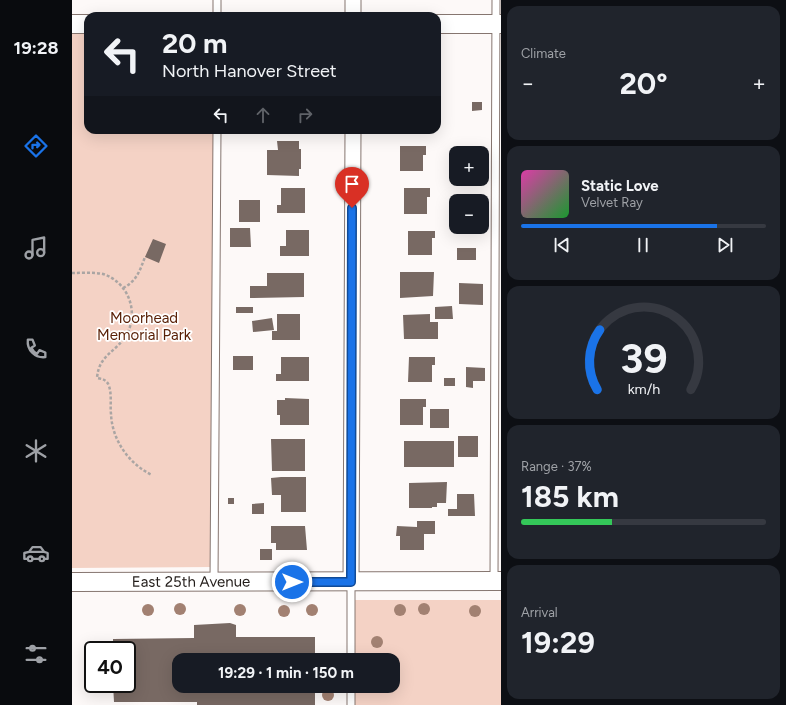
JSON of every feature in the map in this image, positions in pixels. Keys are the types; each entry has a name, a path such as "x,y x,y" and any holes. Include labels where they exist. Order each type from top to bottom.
{"street":[{"path":"353,0 353,12"},
{"path":"72,24 84,24"},
{"path":"441,24 499,24"},
{"path":"351,582 352,134"},
{"name":"East 25th Avenue","path":"72,582 497,581"}],"lane":[{"path":"217,0 217,12"},
{"path":"496,0 499,24 497,581"},
{"path":"214,582 217,134"},
{"path":"351,582 351,653"},
{"path":"351,693 351,705"}],"path":[{"path":"124,288 132,283 138,276 145,257"},
{"path":"72,273 102,274 114,279 124,288 130,299 132,311 131,322 122,340 101,361 97,378 104,379 108,384 112,425 130,461 138,468 152,475"}],"green space":[{"name":"Moorhead Memorial Park","path":"72,24 84,24 84,134 217,134 214,567 72,568"},
{"path":"351,600 501,600 501,705 351,705 351,693 400,693 400,653 351,653"}],"building":[{"path":"472,102 482,102 482,110 472,111"},
{"path":"277,141 299,141 299,149 301,149 301,169 299,169 299,176 267,175 267,150 278,150"},
{"path":"400,146 426,146 426,155 423,155 423,171 400,171"},
{"path":"281,188 305,188 305,213 277,213 277,205 281,205"},
{"path":"404,188 430,188 430,197 427,197 427,214 404,214"},
{"path":"239,200 260,200 260,222 239,222"},
{"path":"230,228 250,228 251,247 230,247"},
{"path":"286,230 309,230 309,256 280,256 280,246 286,246"},
{"path":"408,231 435,231 435,238 432,238 432,255 408,255"},
{"path":"153,239 166,244 159,263 145,257"},
{"path":"457,248 476,248 476,260 457,260"},
{"path":"400,272 434,272 433,296 400,298"},
{"path":"267,273 304,273 304,297 250,298 250,286 267,286"},
{"path":"459,283 483,284 483,305 459,304"},
{"path":"452,306 453,319 435,319 435,307"},
{"path":"236,307 253,307 253,313 236,313"},
{"path":"277,314 300,314 300,340 272,340 272,331 277,331"},
{"path":"430,314 430,322 438,322 438,339 404,339 403,315"},
{"path":"272,318 274,330 253,332 252,321"},
{"path":"233,356 253,356 253,370 233,370"},
{"path":"281,357 309,357 309,381 276,381 276,374 281,374"},
{"path":"409,357 435,357 435,365 432,365 432,382 408,382"},
{"path":"466,367 485,368 485,381 473,381 473,388 466,387"},
{"path":"444,378 455,378 455,386 444,386"},
{"path":"285,398 309,399 309,425 280,425 280,415 277,415 277,400 285,400"},
{"path":"400,399 426,399 426,407 423,407 423,425 400,425"},
{"path":"430,409 449,409 449,428 430,428"},
{"path":"458,436 478,436 478,457 458,457"},
{"path":"271,439 305,439 305,471 272,471"},
{"path":"404,441 454,441 454,467 404,467"},
{"path":"306,477 306,512 281,512 281,495 272,495 271,478"},
{"path":"447,482 446,503 437,503 437,507 432,508 409,508 409,483"},
{"path":"457,494 474,494 475,516 448,516 448,509 457,509"},
{"path":"228,498 234,498 234,504 228,504"},
{"path":"264,503 264,514 252,514 252,504"},
{"path":"417,521 435,521 435,534 424,534 424,550 400,550 400,536 396,536 397,526 417,527"},
{"path":"271,526 305,526 307,550 276,550 276,543 271,543"},
{"path":"260,549 272,549 272,560 260,560"},
{"path":"230,623 236,625 236,637 315,637 315,653 172,653 172,693 315,693 315,705 197,705 197,702 114,702 114,693 136,693 136,641 113,641 113,639 194,638 194,625"}],"route":[{"path":"292,582 351,582 352,208"}]}
